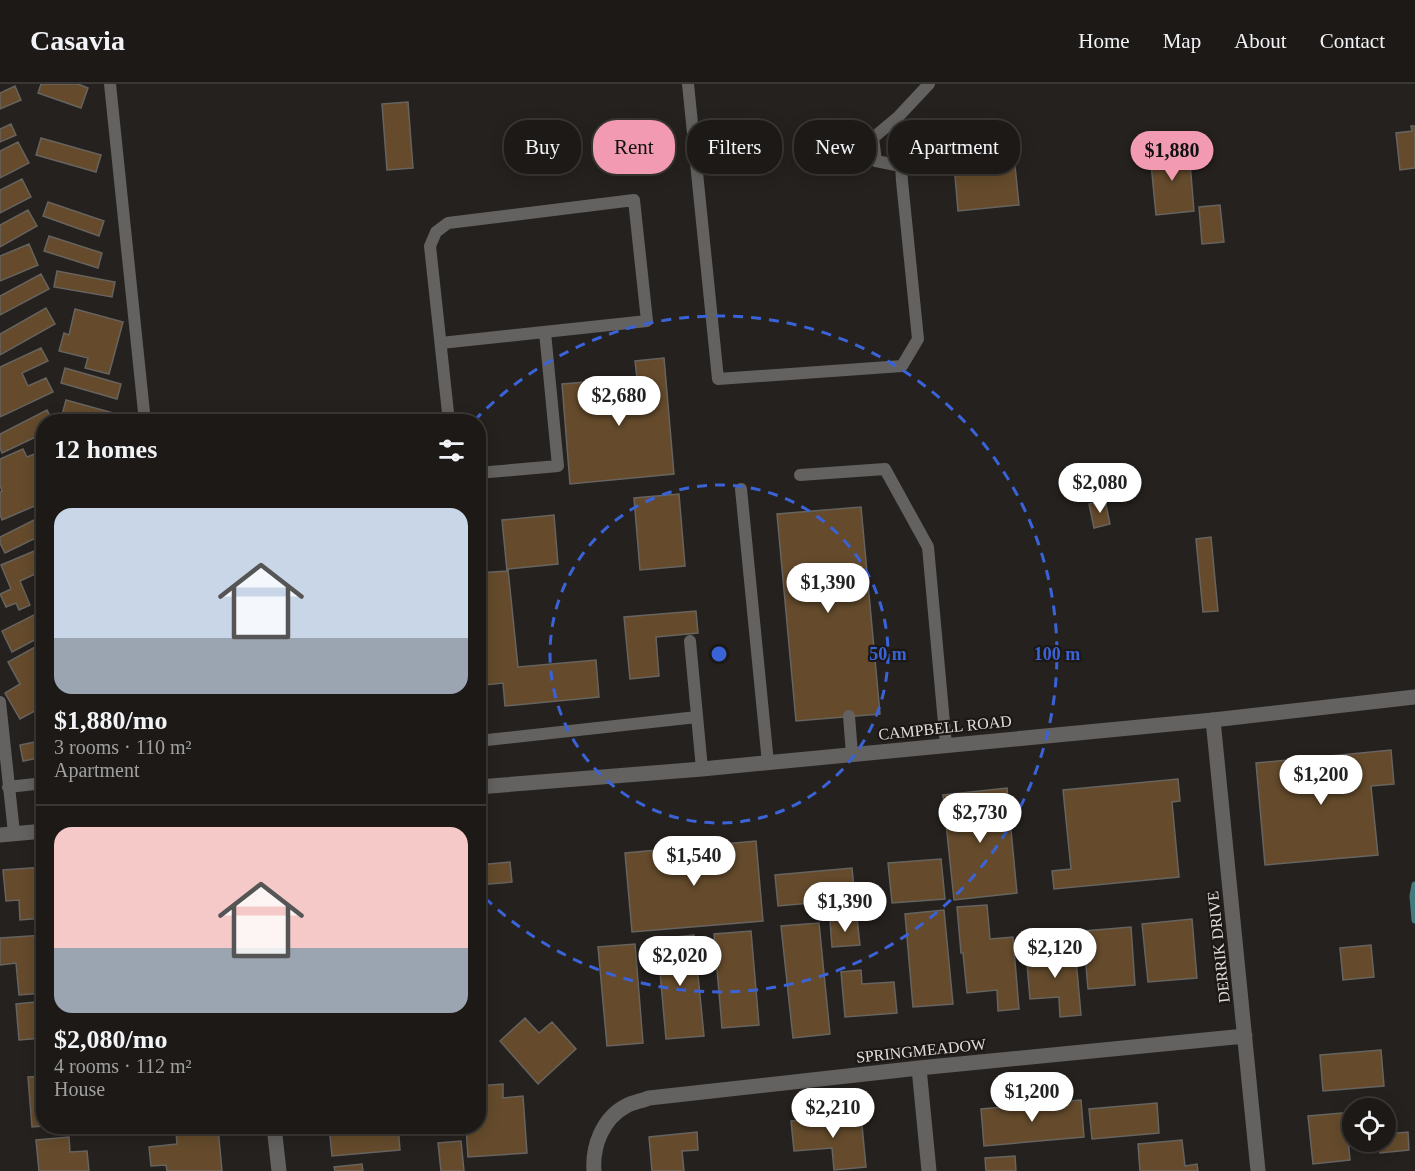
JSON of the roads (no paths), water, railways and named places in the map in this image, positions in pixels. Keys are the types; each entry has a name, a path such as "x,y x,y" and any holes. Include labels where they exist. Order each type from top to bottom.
{"street":[{"name":"CAMPBELL ROAD","path":"486,782 702,769 1213,720 1415,697"},
{"name":"DERRIK DRIVE","path":"1213,720 1258,1171"},
{"path":"7,834 36,832"},
{"name":"SPRINGMEADOW","path":"594,1171 598,1138 608,1121 626,1106 649,1098 919,1068 1245,1036"},
{"path":"919,1068 929,1171"},
{"path":"275,1134 279,1171"}],"lane":[{"path":"110,84 144,414"},
{"path":"688,84 718,379 902,366 918,339 902,174"},
{"path":"894,120 929,84"},
{"path":"888,125 873,138 876,161 888,163"},
{"path":"441,344 647,321 634,200 448,223 436,232 430,246 448,414"},
{"path":"486,472 558,465 544,332"},
{"path":"800,476 885,469 928,547 946,745"},
{"path":"741,489 768,762"},
{"path":"690,641 702,769"},
{"path":"0,702 8,787 7,834"},
{"path":"849,716 852,754"},
{"path":"486,740 697,717"},
{"path":"8,787 36,784"}],"waterway":[{"path":"1415,885 1413,896 1415,920"}]}
